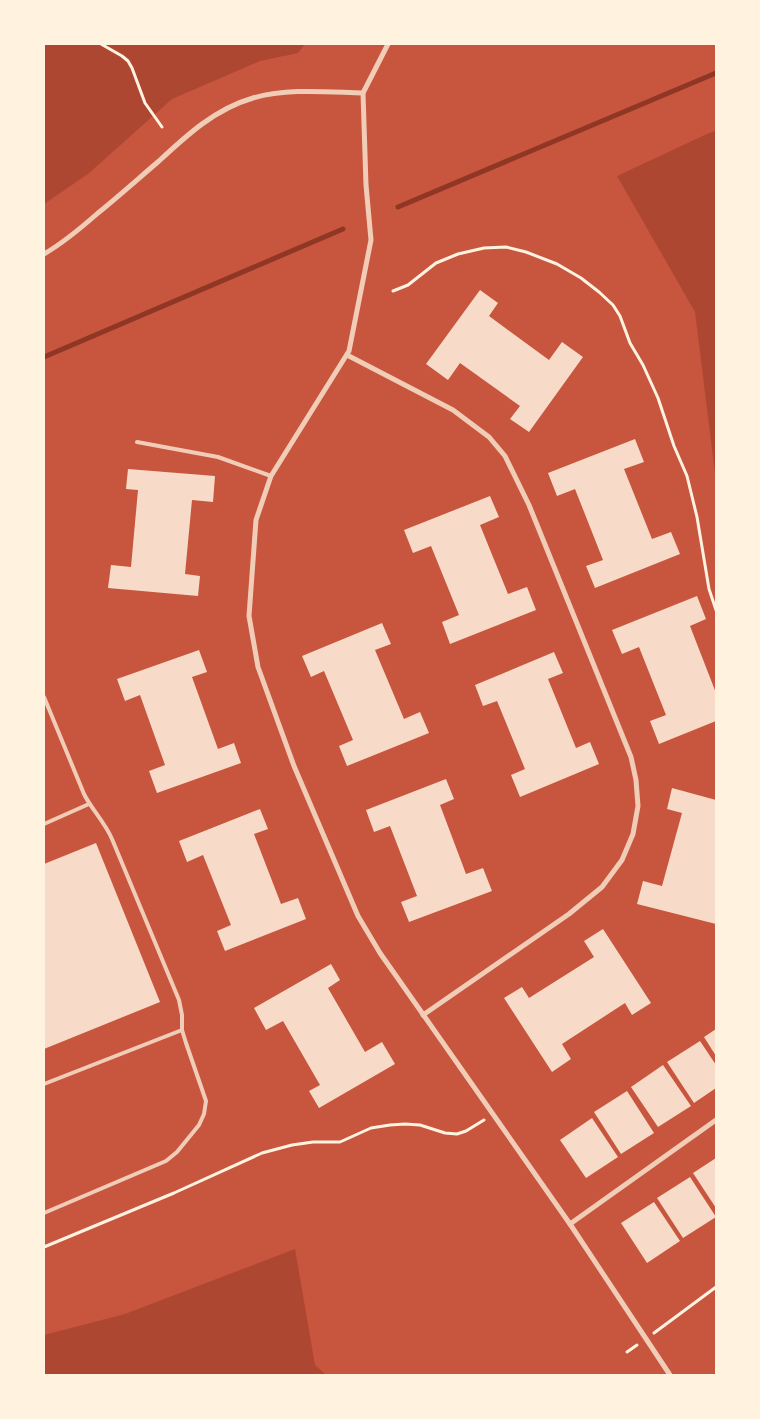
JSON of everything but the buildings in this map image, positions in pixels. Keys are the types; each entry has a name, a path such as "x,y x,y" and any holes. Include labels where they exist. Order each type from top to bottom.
{"street":[{"path":"388,44 363,93 366,185 371,240 349,351 271,476 256,520 249,617 258,668 294,766 358,916 380,953 570,1224 670,1375"},
{"path":"44,254 54,249 93,218 188,134 219,112 253,98 277,93 303,91 363,93"},
{"path":"347,355 453,410 490,437 506,456 529,505 609,703 630,757 636,780 638,806 633,834 622,860 602,887 569,914 423,1015"},
{"path":"570,1224 716,1120"}],"lane":[{"path":"137,442 218,457 271,476"},
{"path":"44,697 89,804 102,820 112,839 179,1000 182,1030 206,1101 204,1114 198,1125 177,1152 166,1161 44,1213"},
{"path":"44,824 89,804"},
{"path":"44,1084 182,1030"}],"path":[{"path":"101,44 128,61 145,102 162,127"},
{"path":"393,291 408,285 436,264 458,254 484,248 506,247 526,252 557,264 581,278 606,298 620,316 630,343 654,386 674,446 687,476 698,524 709,589 716,610"},
{"path":"44,1247 262,1154 292,1145 313,1142 340,1142 371,1128 390,1125 420,1125 445,1133 457,1134 466,1131 492,1114"},
{"path":"654,1332 716,1287"},
{"path":"627,1352 636,1345"}],"shaded area":[{"path":"44,44 305,44 298,53 260,61 172,99 88,174 44,204"},
{"path":"716,131 716,481 695,312 617,176"},
{"path":"295,1249 315,1365 326,1375 44,1375 44,1335 125,1314"}],"waterway":[{"path":"398,207 716,73"},
{"path":"44,357 343,229"}]}
